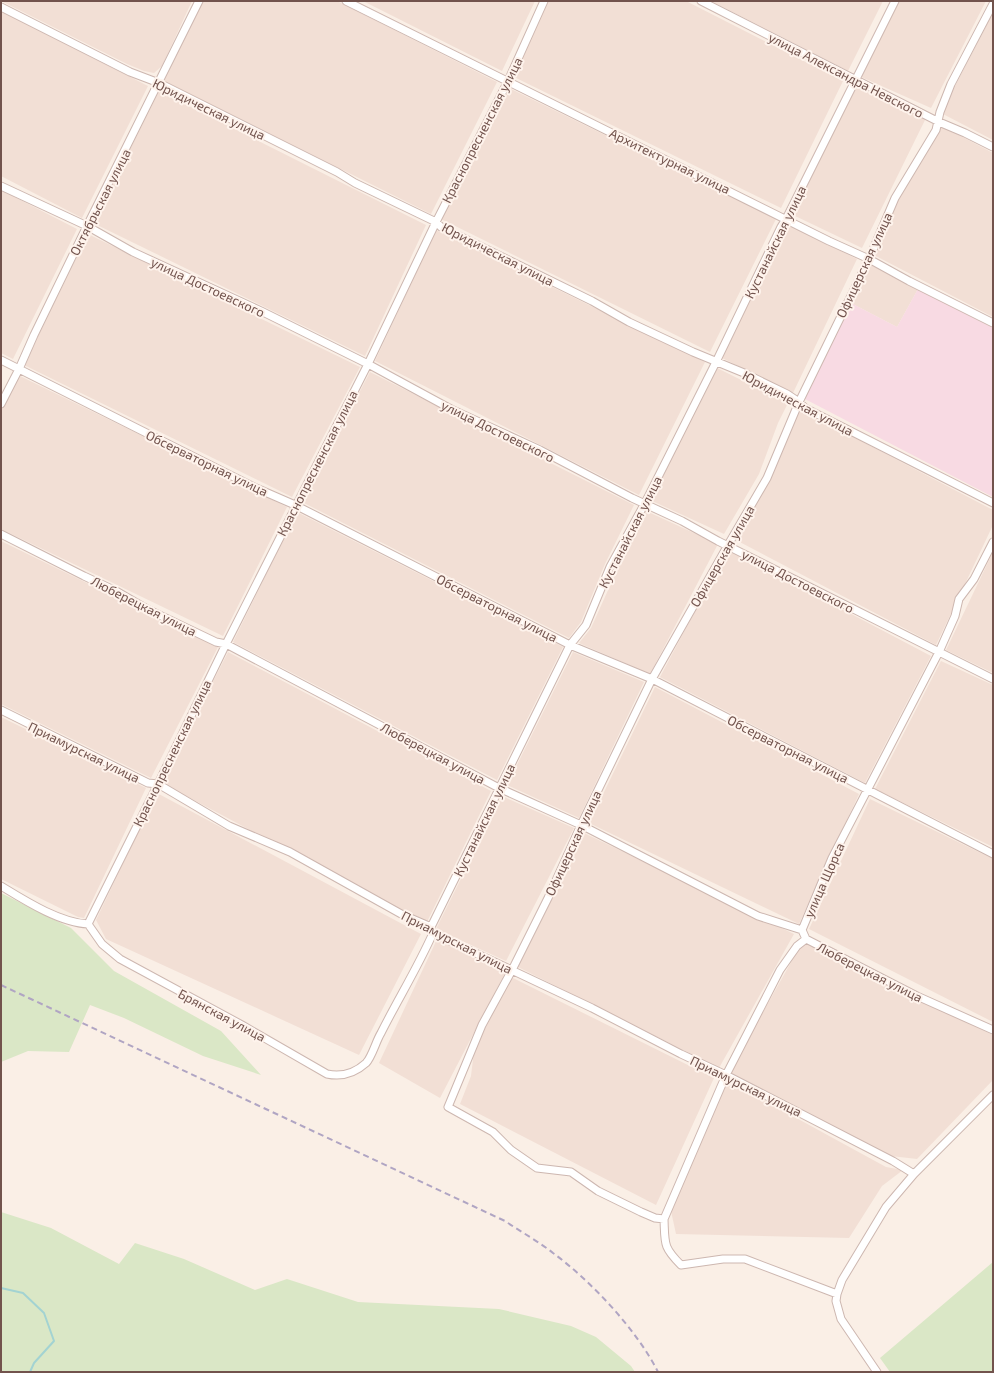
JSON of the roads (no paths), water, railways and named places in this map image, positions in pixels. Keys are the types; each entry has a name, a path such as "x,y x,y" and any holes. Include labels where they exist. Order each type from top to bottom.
{"street":[{"name":"Октябрьская улица","path":"1,404 87,226 199,1"},
{"name":"Архитектурная улица","path":"346,1 829,241 869,259 909,281 993,323"},
{"name":"Краснопресненская улица","path":"88,924 226,644 368,364 436,222 508,81 544,1"},
{"name":"улица Александра Невского","path":"701,1 939,122 993,147"},
{"name":"Кустанайская улица","path":"367,1062 380,1033 422,958 432,930 499,788 570,645 586,625 610,567 645,503 716,362 778,234 895,1"},
{"name":"Офицерская улица","path":"664,1219 655,1218 598,1191 571,1172 537,1168 511,1150 493,1132 448,1107 482,1025 512,970 548,898 581,825 652,679 767,478 799,402 869,259 895,198 936,130 940,112 952,84 993,4"},
{"name":"Юридическая улица","path":"1,7 130,72 159,83 436,222 441,227 592,301 630,322 787,394 805,408 993,503"},
{"name":"улица Достоевского","path":"1,186 87,226 132,252 261,311 368,364 451,409 540,450 632,498 682,521 993,679"},
{"name":"Обсерваторная улица","path":"1,360 256,488 296,505 570,645 652,679 993,854"},
{"name":"Люберецкая улица","path":"1,534 116,591 147,609 216,642 226,644 499,788 581,825 758,916 802,930"},
{"name":"улица Щорса","path":"806,940 802,930 832,858 939,652 955,616 959,599 974,578 993,542"},
{"name":"Приамурская улица","path":"1,710 148,783 158,784 230,826 290,852 432,930 726,1075 893,1161 914,1174"},
{"path":"1,886 18,897 59,917 77,924 88,924"},
{"name":"Брянская улица","path":"88,924 102,944 120,959 242,1025 327,1074 335,1076 343,1075 357,1070 367,1062"},
{"name":"Люберецкая улица","path":"806,940 917,996 993,1030"},
{"path":"806,940 797,946 780,970 726,1075 664,1219 665,1242 670,1254 682,1265 723,1259 745,1259 836,1294"},
{"path":"877,1372 841,1319 836,1301 836,1294 842,1280 886,1207 914,1174 993,1095"}],"waterway":[{"path":"1,1288 23,1293 44,1313 54,1341 34,1363 30,1372"}],"railway":[{"path":"1,985 505,1221 541,1244 568,1264 597,1292 626,1323 649,1356 658,1372"}]}
